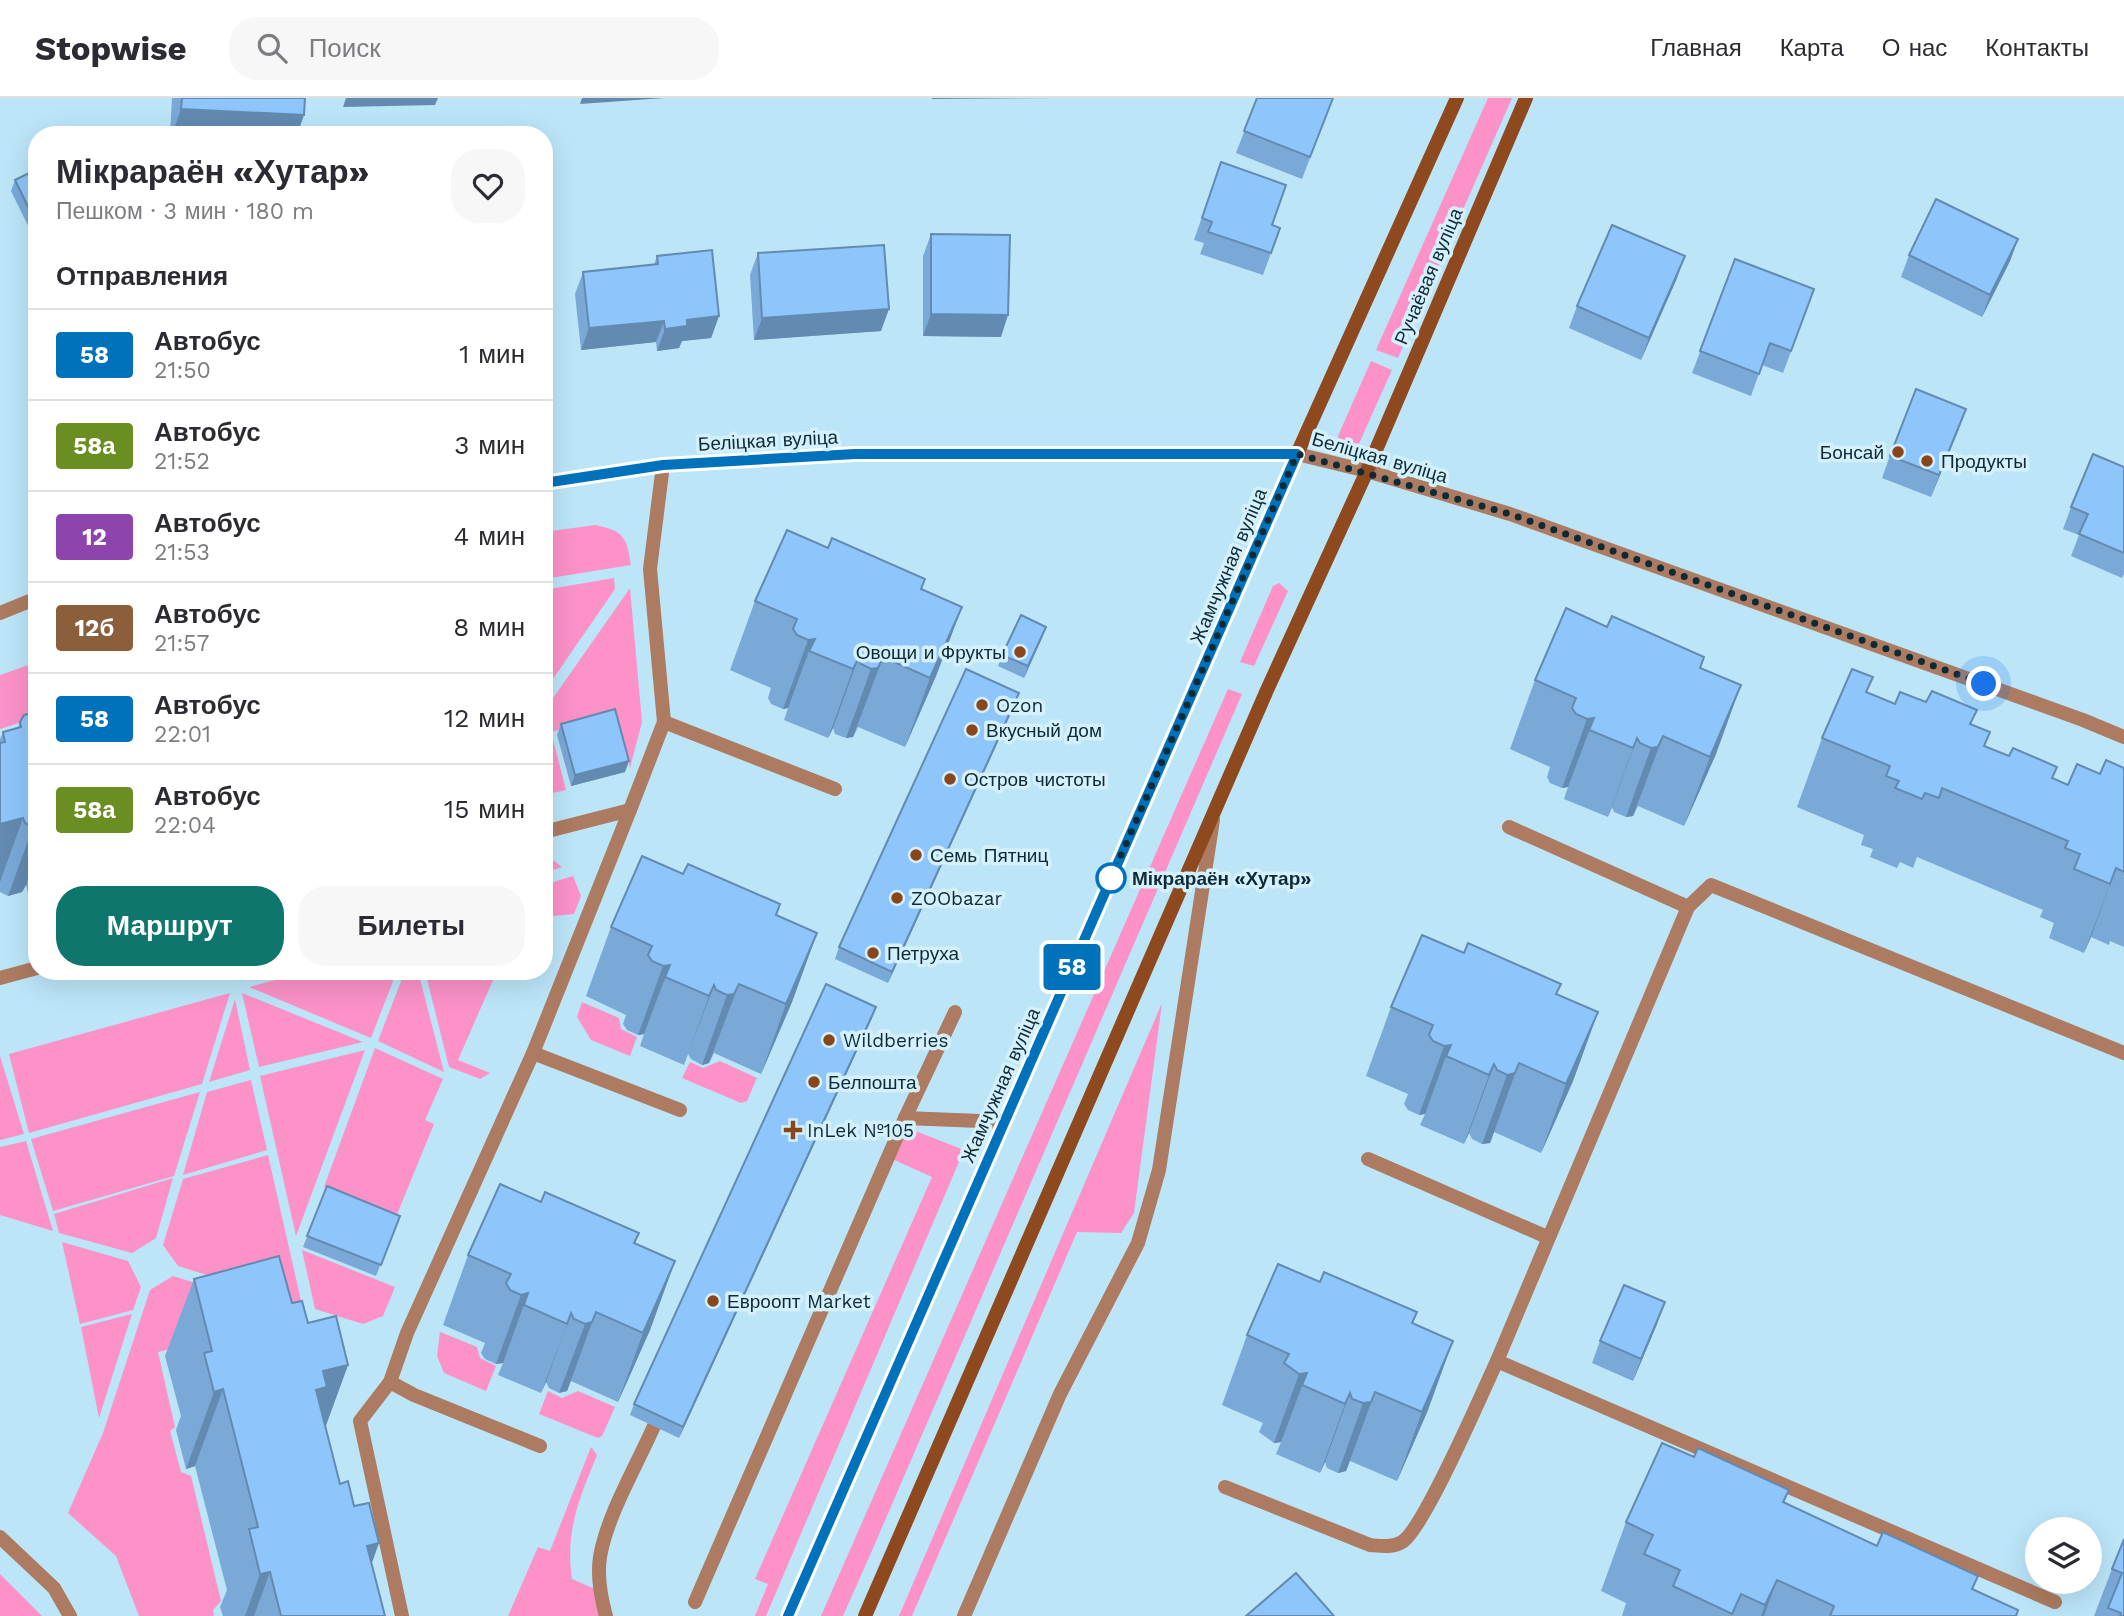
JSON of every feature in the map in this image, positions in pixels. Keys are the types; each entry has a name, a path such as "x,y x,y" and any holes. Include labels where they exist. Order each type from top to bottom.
{"main road":[{"path":"1297,454 1457,98"},
{"name":"Ручаёвая вуліца","path":"1367,471 1526,98"},
{"name":"Жамчужная вуліца","path":"788,1616 1297,454"},
{"path":"865,1616 1214,812 1367,471"}],"street":[{"name":"Беліцкая вуліца","path":"553,482 663,465 855,454 1297,454 1367,471 1510,514 2124,737"},
{"path":"402,1616 360,1421 390,1382 407,1333 533,1053 664,722 650,569 663,465"},
{"path":"0,612 28,601"},
{"path":"664,722 835,789"},
{"path":"553,830 630,810"},
{"path":"964,1616 1060,1394 1138,1243 1159,1170 1214,812"},
{"path":"1509,827 1688,907"},
{"path":"1225,1487 1370,1545 1387,1547 1403,1542 1422,1519 1497,1361 1688,907 1711,885 2124,1053"},
{"path":"0,978 28,970"},
{"path":"695,1602 905,1118 955,1012"},
{"path":"533,1053 680,1110"},
{"path":"905,1118 1005,1122"},
{"path":"1368,1159 1547,1237"},
{"path":"1497,1361 2055,1602"},
{"path":"390,1382 414,1395 540,1446"},
{"path":"606,1616 601,1596 600,1557 614,1516 654,1426"},
{"path":"0,1537 54,1588 70,1616"}],"shaded area":[{"path":"1488,98 1512,98 1398,358 1376,350"},
{"path":"1371,361 1392,370 1358,446 1349,450 1341,446 1338,436"},
{"path":"595,525 612,530 625,541 631,565 553,578 553,531"},
{"path":"614,578 615,589 553,679 553,588"},
{"path":"1279,583 1288,591 1254,666 1240,662 1273,586"},
{"path":"630,588 642,722 630,768 615,714 553,731 553,698"},
{"path":"28,665 28,720 0,729 0,675"},
{"path":"1228,689 1242,694 874,1546 843,1616 821,1616"},
{"path":"553,740 566,790 553,793"},
{"path":"553,860 562,867 553,870"},
{"path":"573,876 581,896 574,914 553,916 553,882"},
{"path":"275,980 394,980 371,1038 249,987"},
{"path":"402,980 420,980 444,1072 378,1041"},
{"path":"427,980 493,980 458,1060 490,1073 480,1079 449,1067"},
{"path":"230,993 202,1084 29,1133 9,1054"},
{"path":"242,993 363,1042 259,1067"},
{"path":"235,999 250,1070 209,1082"},
{"path":"582,1002 619,1018 621,1029 637,1037 630,1056 591,1040 577,1017"},
{"path":"1162,1003 1134,1213 1121,1233 1077,1232 912,1616 899,1616"},
{"path":"375,1048 443,1079 425,1120 434,1124 396,1217 324,1187"},
{"path":"365,1050 296,1236 260,1076"},
{"path":"0,1056 24,1134 0,1140"},
{"path":"720,1061 757,1078 747,1101 741,1103 682,1078 690,1062 703,1068"},
{"path":"251,1080 267,1150 183,1175 207,1092"},
{"path":"200,1092 174,1176 53,1211 31,1139"},
{"path":"907,1130 964,1150 766,1616 755,1616 768,1584 755,1579 932,1177 890,1158"},
{"path":"26,1141 53,1231 0,1215 0,1147"},
{"path":"268,1155 302,1305 178,1266 163,1245 183,1179"},
{"path":"173,1178 156,1238 132,1253 59,1233 54,1214"},
{"path":"62,1242 128,1261 141,1287 133,1310 80,1324"},
{"path":"302,1250 395,1287 383,1316 363,1324 315,1309"},
{"path":"173,1276 286,1311 287,1321 158,1352 175,1427 170,1431 181,1472 191,1476 221,1601 213,1610 214,1616 139,1616 116,1556 68,1513 103,1433 150,1290"},
{"path":"132,1314 99,1418 81,1327"},
{"path":"440,1332 477,1347 480,1358 496,1366 486,1391 444,1373 437,1356"},
{"path":"548,1391 562,1398 578,1391 615,1407 602,1436 598,1438 539,1414"},
{"path":"591,1447 597,1455 575,1516 570,1561 572,1579 595,1589 600,1616 508,1616 538,1547 550,1551"},
{"path":"0,1574 42,1616 0,1616"}],"building":[{"path":"182,98 305,98 304,115 181,109"},
{"path":"1257,98 1333,98 1310,157 1244,131"},
{"path":"1221,162 1286,185 1272,225 1280,228 1271,253 1208,232 1212,222 1202,218"},
{"path":"28,174 28,207 15,180"},
{"path":"1936,199 2018,239 1990,295 1909,255"},
{"path":"1612,225 1685,256 1649,338 1577,306"},
{"path":"931,234 1010,235 1008,315 931,314"},
{"path":"884,245 889,309 762,318 758,253"},
{"path":"712,250 719,316 687,320 687,326 665,329 664,321 589,328 583,272 658,264 657,256"},
{"path":"1735,259 1814,289 1791,351 1770,343 1759,374 1700,351"},
{"path":"1916,389 1966,409 1939,475 1890,456"},
{"path":"2093,454 2124,467 2124,553 2079,534 2088,514 2071,507"},
{"path":"787,530 828,548 832,538 925,579 921,589 962,607 930,678 883,657 878,668 871,669 861,664 858,659 853,669 809,651 815,639 808,640 797,635 793,629 797,619 755,601"},
{"path":"1566,608 1607,627 1612,616 1704,657 1700,668 1741,685 1710,757 1663,736 1658,747 1651,748 1640,743 1637,738 1633,748 1589,730 1594,718 1587,719 1576,714 1572,708 1576,698 1535,680"},
{"name":"Овощи и Фрукты","path":"1021,615 1046,627 1028,666 1002,655"},
{"path":"966,669 1019,693 892,972 839,947"},
{"path":"1852,669 1873,677 1866,692 1895,704 1900,692 1926,702 1932,691 1977,710 1970,724 1990,732 1984,746 2009,756 2013,748 2057,767 2052,778 2068,785 2077,764 2100,774 2106,760 2124,768 2124,872 2116,868 2110,884 2074,869 2080,854 2065,848 2068,841 1942,788 1939,798 1925,793 1922,799 1895,788 1899,781 1886,776 1890,766 1822,738"},
{"path":"615,709 629,761 575,775 561,724"},
{"path":"28,714 28,824 23,818 0,824 0,743 5,742 3,732 21,727 20,722 24,715"},
{"path":"642,856 683,874 688,864 780,904 776,915 817,933 786,1004 739,984 734,994 727,995 716,990 714,985 709,996 665,977 670,965 663,966 652,961 648,955 652,946 611,927"},
{"path":"1422,935 1464,953 1468,943 1561,984 1556,994 1598,1012 1566,1084 1519,1063 1515,1073 1507,1075 1497,1070 1494,1064 1489,1075 1446,1056 1451,1045 1444,1046 1433,1041 1429,1035 1433,1025 1391,1007"},
{"path":"826,984 876,1007 683,1427 634,1404"},
{"path":"500,1184 541,1202 545,1192 639,1233 634,1243 675,1261 643,1333 596,1312 592,1322 585,1324 574,1319 571,1313 567,1324 524,1305 528,1293 521,1295 510,1290 506,1283 511,1274 468,1255"},
{"path":"327,1186 400,1216 381,1265 307,1236"},
{"path":"279,1256 292,1303 302,1301 308,1323 336,1316 348,1365 323,1371 327,1387 316,1390 340,1484 348,1481 354,1506 369,1503 379,1543 367,1546 385,1616 281,1616 270,1572 260,1574 249,1529 258,1527 223,1389 214,1392 204,1353 212,1351 194,1279"},
{"path":"1278,1264 1320,1282 1324,1272 1417,1312 1412,1323 1453,1341 1422,1412 1375,1392 1371,1402 1363,1403 1352,1399 1350,1393 1345,1404 1302,1385 1307,1373 1299,1374 1284,1363 1289,1354 1247,1335"},
{"path":"1624,1285 1665,1302 1641,1359 1600,1341"},
{"path":"1662,1443 1694,1457 1698,1448 1789,1490 1783,1502 1877,1546 1883,1532 1978,1576 1972,1589 2018,1610 2016,1616 1830,1616 1834,1606 1777,1580 1765,1605 1741,1594 1732,1614 1673,1586 1680,1570 1644,1554 1653,1535 1626,1522"},
{"path":"2124,1539 2124,1616 2120,1616 2121,1613 2108,1608 2122,1573 2112,1569"},
{"path":"1296,1573 1334,1616 1246,1616"}],"bus line":[{"name":"58","path":"553,482 663,465 855,454 1297,454 788,1616"}],"place":[{"name":"Бонсай","path":"1898,452"},
{"name":"Продукты","path":"1927,461"},
{"name":"Овощи и Фрукты","path":"1020,652"},
{"name":"Ozon","path":"982,705"},
{"name":"Вкусный дом","path":"972,730"},
{"name":"Остров чистоты","path":"950,779"},
{"name":"Семь Пятниц","path":"916,855"},
{"name":"Мікрараён «Хутар»","path":"1111,878"},
{"name":"ZOObazar","path":"897,898"},
{"name":"Петруха","path":"873,953"},
{"name":"Wildberries","path":"829,1040"},
{"name":"Белпошта","path":"814,1082"},
{"name":"InLek №105","path":"793,1130"},
{"name":"Евроопт Market","path":"713,1301"}],"route":[{"path":"1111,878 1209,660 1297,454 1367,471 1510,514 1984,684"}]}
